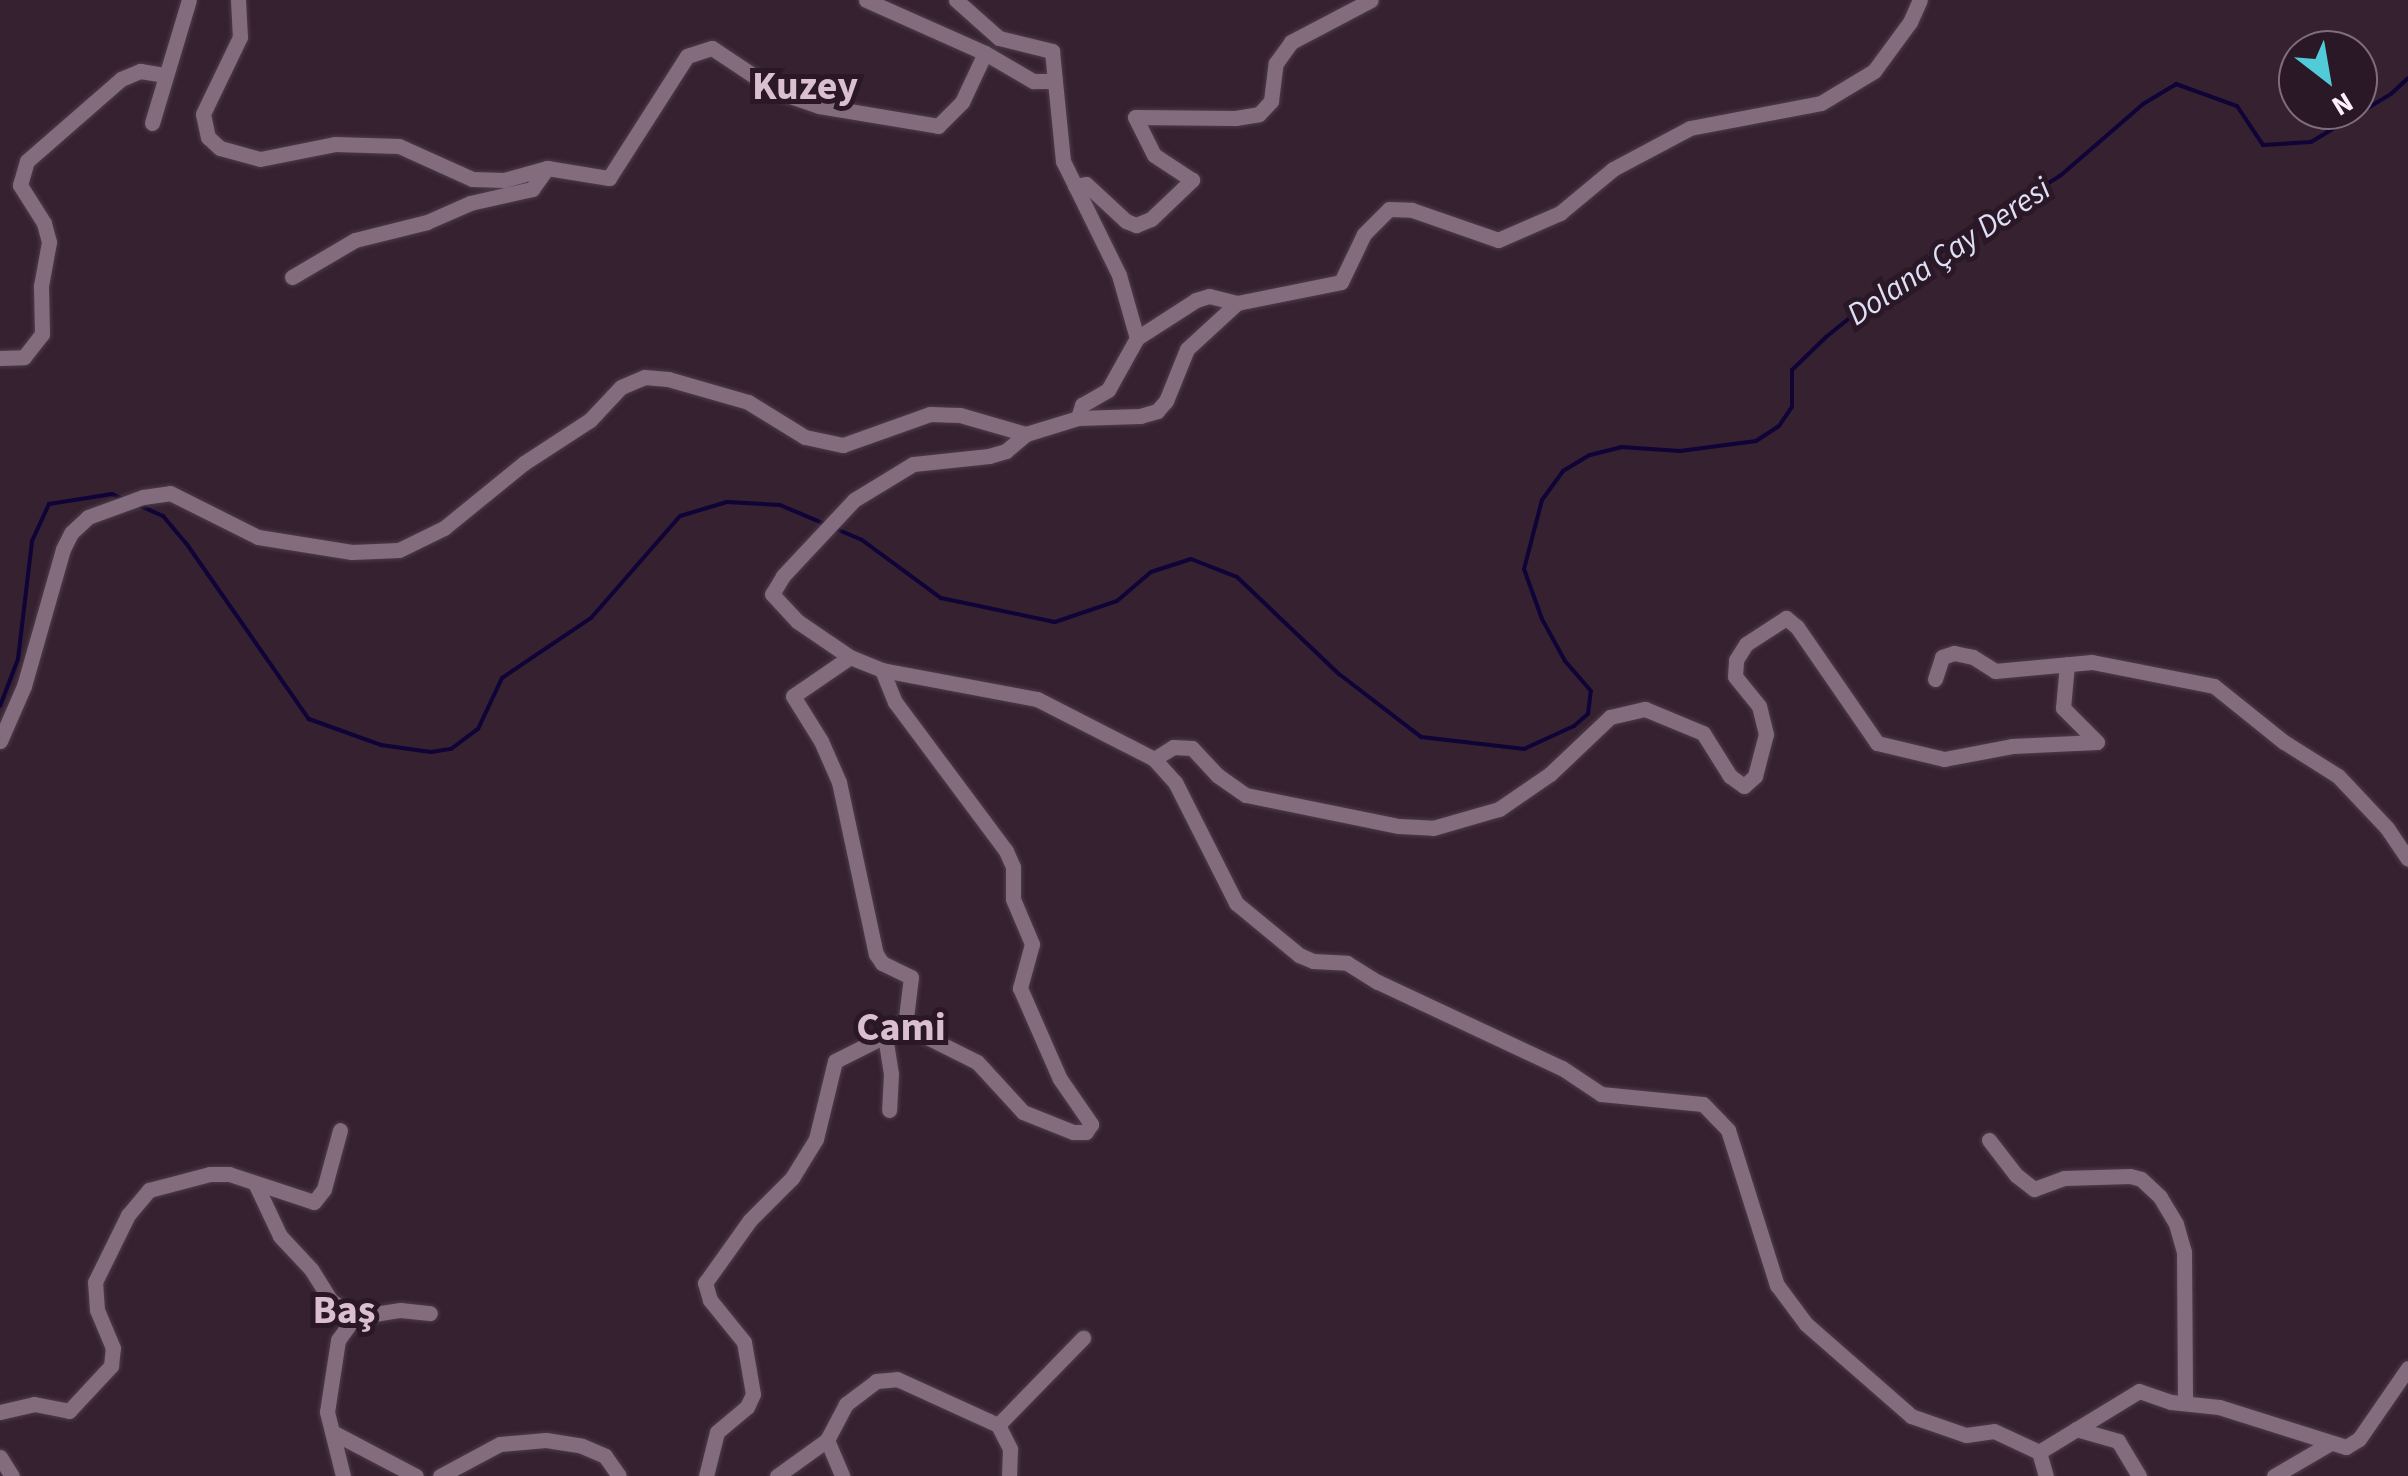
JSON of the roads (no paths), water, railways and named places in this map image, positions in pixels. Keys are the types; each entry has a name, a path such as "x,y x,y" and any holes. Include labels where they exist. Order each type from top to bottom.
{"street":[{"path":"238,0 240,37 203,114 208,137 220,148 260,159 367,142 399,146 472,179 504,180 547,168 609,178 687,56 712,48 778,92 819,106 938,126 962,102 985,53"},
{"path":"866,0 985,53 1033,81 1055,81"},
{"path":"956,0 999,38 1052,52 1063,161 1119,276 1137,338"},
{"path":"1075,186 1086,184 1126,221 1136,225 1152,219 1192,180 1154,155 1135,116 1235,118 1259,114 1272,102 1276,62 1291,42 1370,0"},
{"path":"1078,418 1082,405 1108,390 1137,338 1196,300 1209,296 1237,302 1342,282 1364,234 1389,208 1412,210 1498,240 1560,212 1612,169 1690,128 1821,103 1874,71 1920,0"},
{"path":"152,123 184,1"},
{"path":"0,358 24,356 42,334 41,286 49,242 44,223 20,186 27,161 120,79 140,71 166,74"},
{"path":"292,277 355,240 428,222 470,203 532,189 547,168"},
{"path":"1237,302 1188,350 1157,411 1140,416 1078,418 1026,434 1006,450 989,456 913,464 854,500 772,594 797,621 850,657 882,670 1037,699 1154,759 1175,782 1236,903 1299,955 1313,961 1347,963 1378,982 1562,1068 1601,1094 1703,1104 1728,1130 1777,1286 1806,1324 1911,1416 1966,1434 1994,1430 2039,1452 2046,1476"},
{"path":"0,741 24,686 48,595 71,533 88,518 139,499 170,493 258,537 352,552 399,550 444,528 524,463 590,420 622,387 644,377 668,379 748,402 805,436 826,443 856,443 930,414 960,415 1026,434"},
{"path":"1154,759 1173,747 1192,748 1217,776 1246,795 1399,826 1433,828 1499,809 1550,774 1610,717 1645,709 1703,733 1730,776 1744,786 1756,776 1766,734 1759,706 1734,676 1736,660 1746,644 1786,618 1797,627 1877,743 1930,757 1944,759 2012,746 2097,742 2063,708 2067,664"},
{"path":"1935,678 1942,657 1954,653 1973,657 1995,672 2092,662 2214,686 2284,742 2338,776 2387,828 2408,860"},
{"path":"850,657 794,696 821,741 838,782 876,954 882,963 912,977 905,1026"},
{"path":"882,670 894,702 1006,852 1013,868 1012,899 1032,944 1020,988 1060,1079 1091,1124 1086,1132 1073,1132 1024,1112 977,1062 905,1026"},
{"path":"706,1476 717,1432 747,1407 753,1394 744,1342 710,1300 705,1283 750,1220 792,1178 816,1139 835,1061 905,1026"},
{"path":"885,1036 891,1074 889,1110"},
{"path":"0,1412 34,1404 69,1411 111,1366 114,1348 97,1310 95,1282 128,1216 149,1190 210,1174 229,1174 266,1184 309,1203 318,1200 340,1130"},
{"path":"1990,1140 2016,1175 2034,1190 2064,1178 2130,1176 2141,1179 2160,1197 2176,1224 2184,1252 2185,1402"},
{"path":"256,1184 280,1236 312,1269 330,1300 355,1317 400,1310 430,1313"},
{"path":"343,1476 328,1412 338,1340 355,1317"},
{"path":"998,1425 1083,1338"},
{"path":"2039,1452 2139,1392 2297,1428 2329,1444 2346,1446 2360,1438 2408,1368"},
{"path":"776,1476 828,1440 846,1404 876,1381 897,1380 998,1425 1010,1449 1009,1476"},
{"path":"2076,1429 2118,1441 2139,1476"},
{"path":"336,1434 416,1476"},
{"path":"440,1476 500,1444 546,1440 582,1446 605,1456 619,1476"},
{"path":"828,1440 842,1476"},
{"path":"2274,1476 2329,1444"},
{"path":"0,1458 12,1476"}],"waterway":[{"name":"Dolana Çay Deresi","path":"834,528 862,540 941,598 1055,622 1117,601 1151,572 1191,559 1237,577 1339,674 1421,737 1524,749 1574,726 1588,714 1591,691 1565,661 1542,619 1524,569 1542,500 1563,471 1590,455 1621,447 1680,451 1756,441 1779,426 1792,407 1792,370 1826,337 1899,278 2060,176 2143,104 2176,84 2237,106 2263,145 2311,142 2391,94 2408,78"},
{"name":"Dolana Çay Deresi","path":"0,706 18,659 32,541 49,504 112,494 123,499"},
{"name":"Dolana Çay Deresi","path":"136,504 163,516 186,543 309,719 381,745 431,752 451,749 478,729 502,678 591,618 680,516 727,502 780,505 825,524"}],"district":[{"name":"Kuzey","path":"805,87"},
{"name":"Cami","path":"901,1028"},
{"name":"Baş","path":"344,1311"}]}
